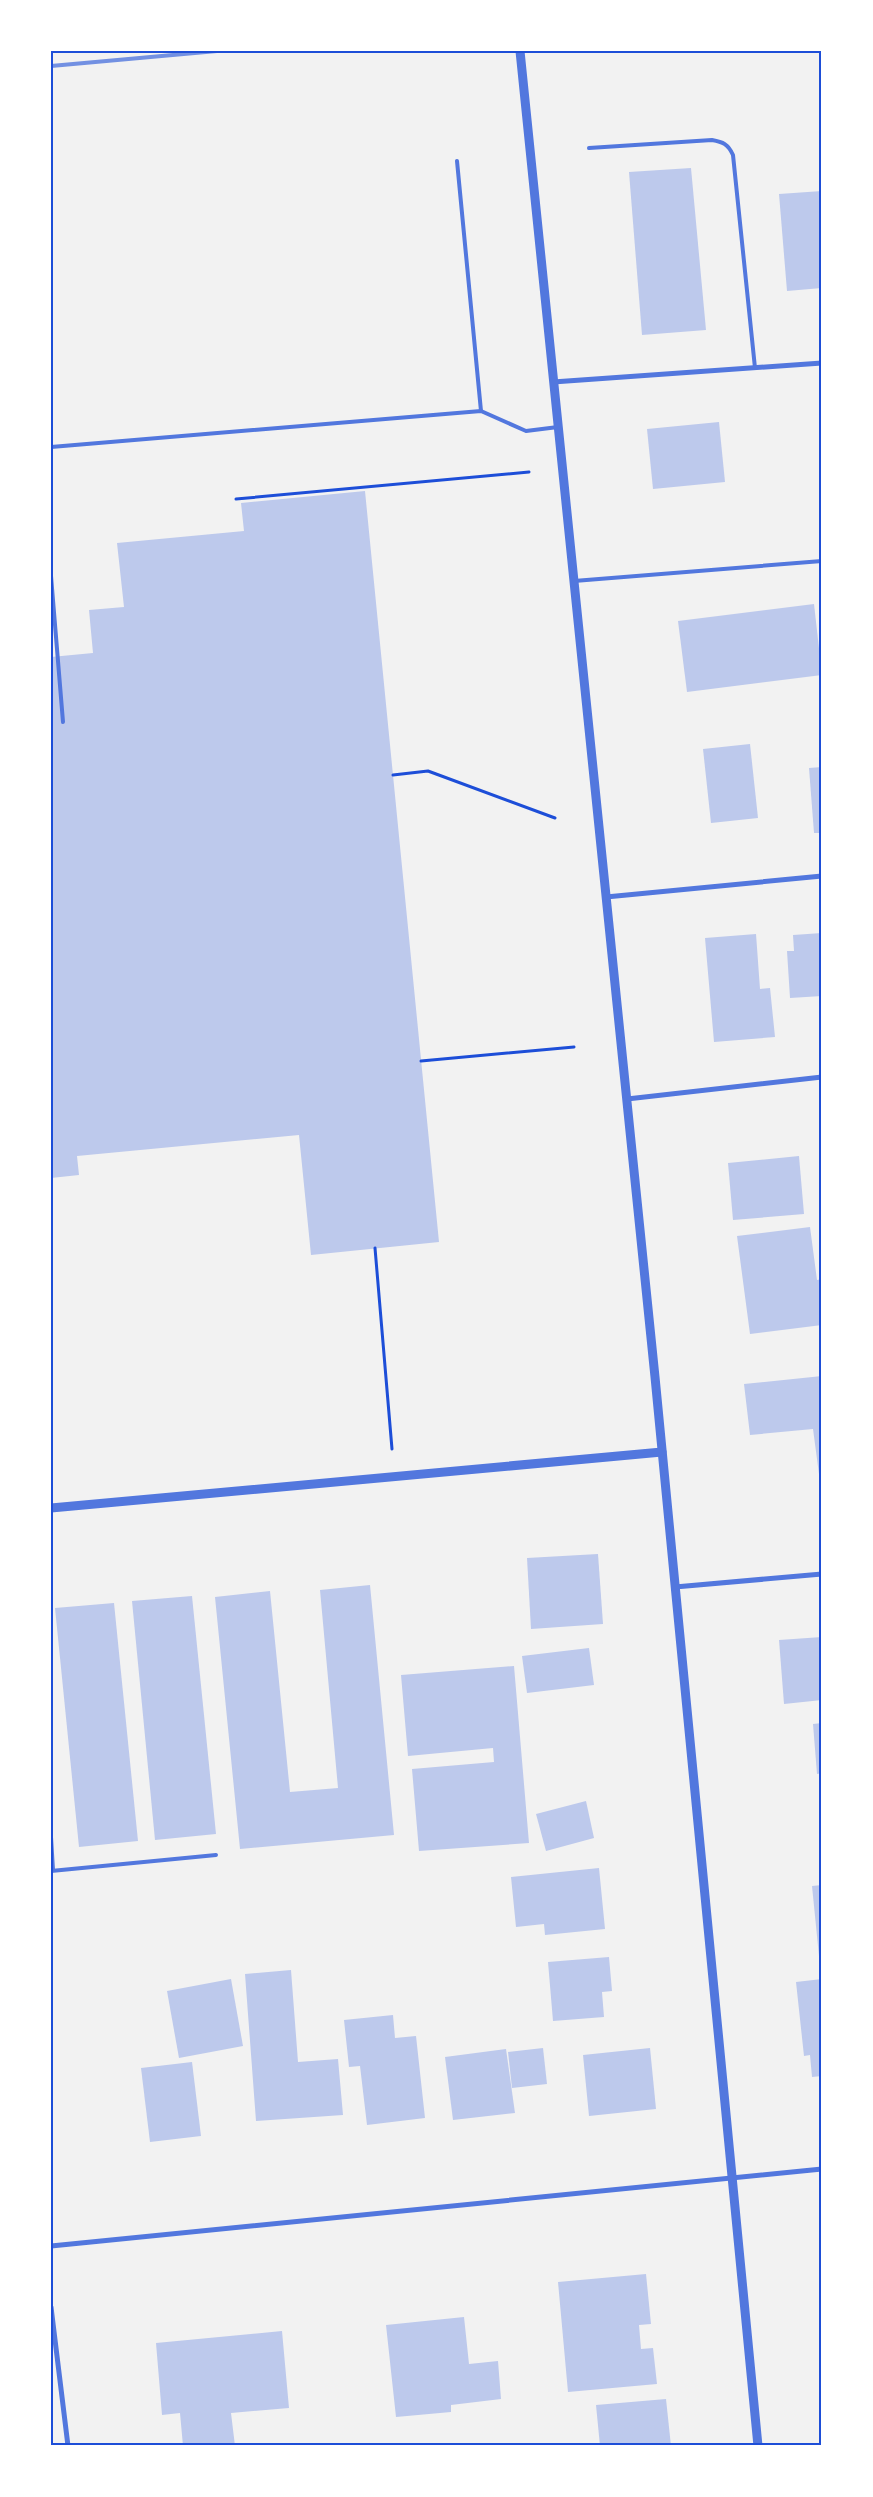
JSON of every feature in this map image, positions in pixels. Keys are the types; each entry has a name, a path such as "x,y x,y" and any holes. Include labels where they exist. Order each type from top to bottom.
{"street":[{"path":"520,51 627,1099 758,2446"},
{"path":"553,382 822,363"},
{"path":"606,896 822,876"},
{"path":"627,1099 822,1077"},
{"path":"51,1508 662,1452"},
{"path":"675,1588 822,1574"},
{"path":"51,2246 822,2169"},
{"path":"51,2307 68,2446"}],"lane":[{"path":"590,148 712,140 724,142 730,149 733,155 755,368"},
{"path":"456,161 481,411"},
{"path":"51,447 481,411 526,431 558,426"},
{"path":"574,581 822,561"},
{"path":"51,576 63,722"},
{"path":"51,1837 52,1870 216,1855"}],"path":[{"path":"236,499 529,472"},
{"path":"393,775 428,771 555,818"},
{"path":"421,1061 574,1047"},
{"path":"375,1248 394,1478"}],"building":[{"path":"691,168 706,330 642,335 629,172"},
{"path":"822,191 822,288 787,291 779,194"},
{"path":"719,422 725,482 653,489 647,429"},
{"path":"365,491 439,1242 311,1255 299,1135 77,1156 79,1175 51,1178 51,657 93,653 89,610 124,607 117,543 244,531 241,503"},
{"path":"814,604 822,675 687,692 678,621"},
{"path":"750,744 758,818 711,823 703,749"},
{"path":"822,767 822,833 814,833 809,768"},
{"path":"822,933 822,996 790,998 787,951 794,951 793,935"},
{"path":"756,934 760,989 770,988 775,1037 714,1042 705,938"},
{"path":"799,1156 804,1214 733,1220 728,1163"},
{"path":"810,1227 817,1280 822,1279 822,1325 750,1334 737,1236"},
{"path":"822,1376 821,1489 813,1429 750,1435 744,1384"},
{"path":"598,1554 603,1624 531,1629 527,1558"},
{"path":"370,1585 394,1835 240,1849 215,1597 270,1591 290,1792 338,1788 320,1590"},
{"path":"192,1596 216,1834 155,1840 132,1601"},
{"path":"114,1603 138,1841 79,1847 55,1608"},
{"path":"822,1637 822,1700 784,1704 779,1640"},
{"path":"589,1648 594,1685 527,1693 522,1656"},
{"path":"514,1666 529,1843 419,1851 412,1769 494,1762 493,1748 408,1756 401,1675"},
{"path":"822,1723 822,1773 817,1774 813,1724"},
{"path":"586,1801 594,1838 546,1851 536,1814"},
{"path":"599,1868 605,1929 545,1935 544,1924 516,1927 511,1877"},
{"path":"822,1885 822,1966 820,1966 812,1886"},
{"path":"609,1957 612,1991 602,1992 604,2017 553,2021 548,1962"},
{"path":"291,1970 298,2062 338,2059 343,2115 256,2121 245,1974"},
{"path":"231,1979 243,2046 179,2058 167,1991"},
{"path":"822,1979 822,2076 812,2077 810,2055 804,2056 796,1982"},
{"path":"393,2015 395,2038 416,2036 425,2118 367,2125 360,2066 349,2067 344,2020"},
{"path":"543,2048 547,2084 512,2088 508,2052"},
{"path":"650,2048 656,2109 589,2116 583,2055"},
{"path":"506,2049 515,2113 453,2120 445,2057"},
{"path":"192,2062 201,2136 150,2142 141,2068"},
{"path":"646,2274 651,2324 639,2325 641,2349 653,2348 657,2384 568,2392 558,2282"},
{"path":"464,2317 469,2364 498,2361 501,2399 451,2405 451,2412 396,2417 386,2325"},
{"path":"282,2331 289,2408 231,2413 235,2446 183,2446 180,2413 162,2415 156,2343"},
{"path":"666,2399 671,2446 600,2446 596,2405"}],"railway":[{"path":"51,66 217,51"}]}
